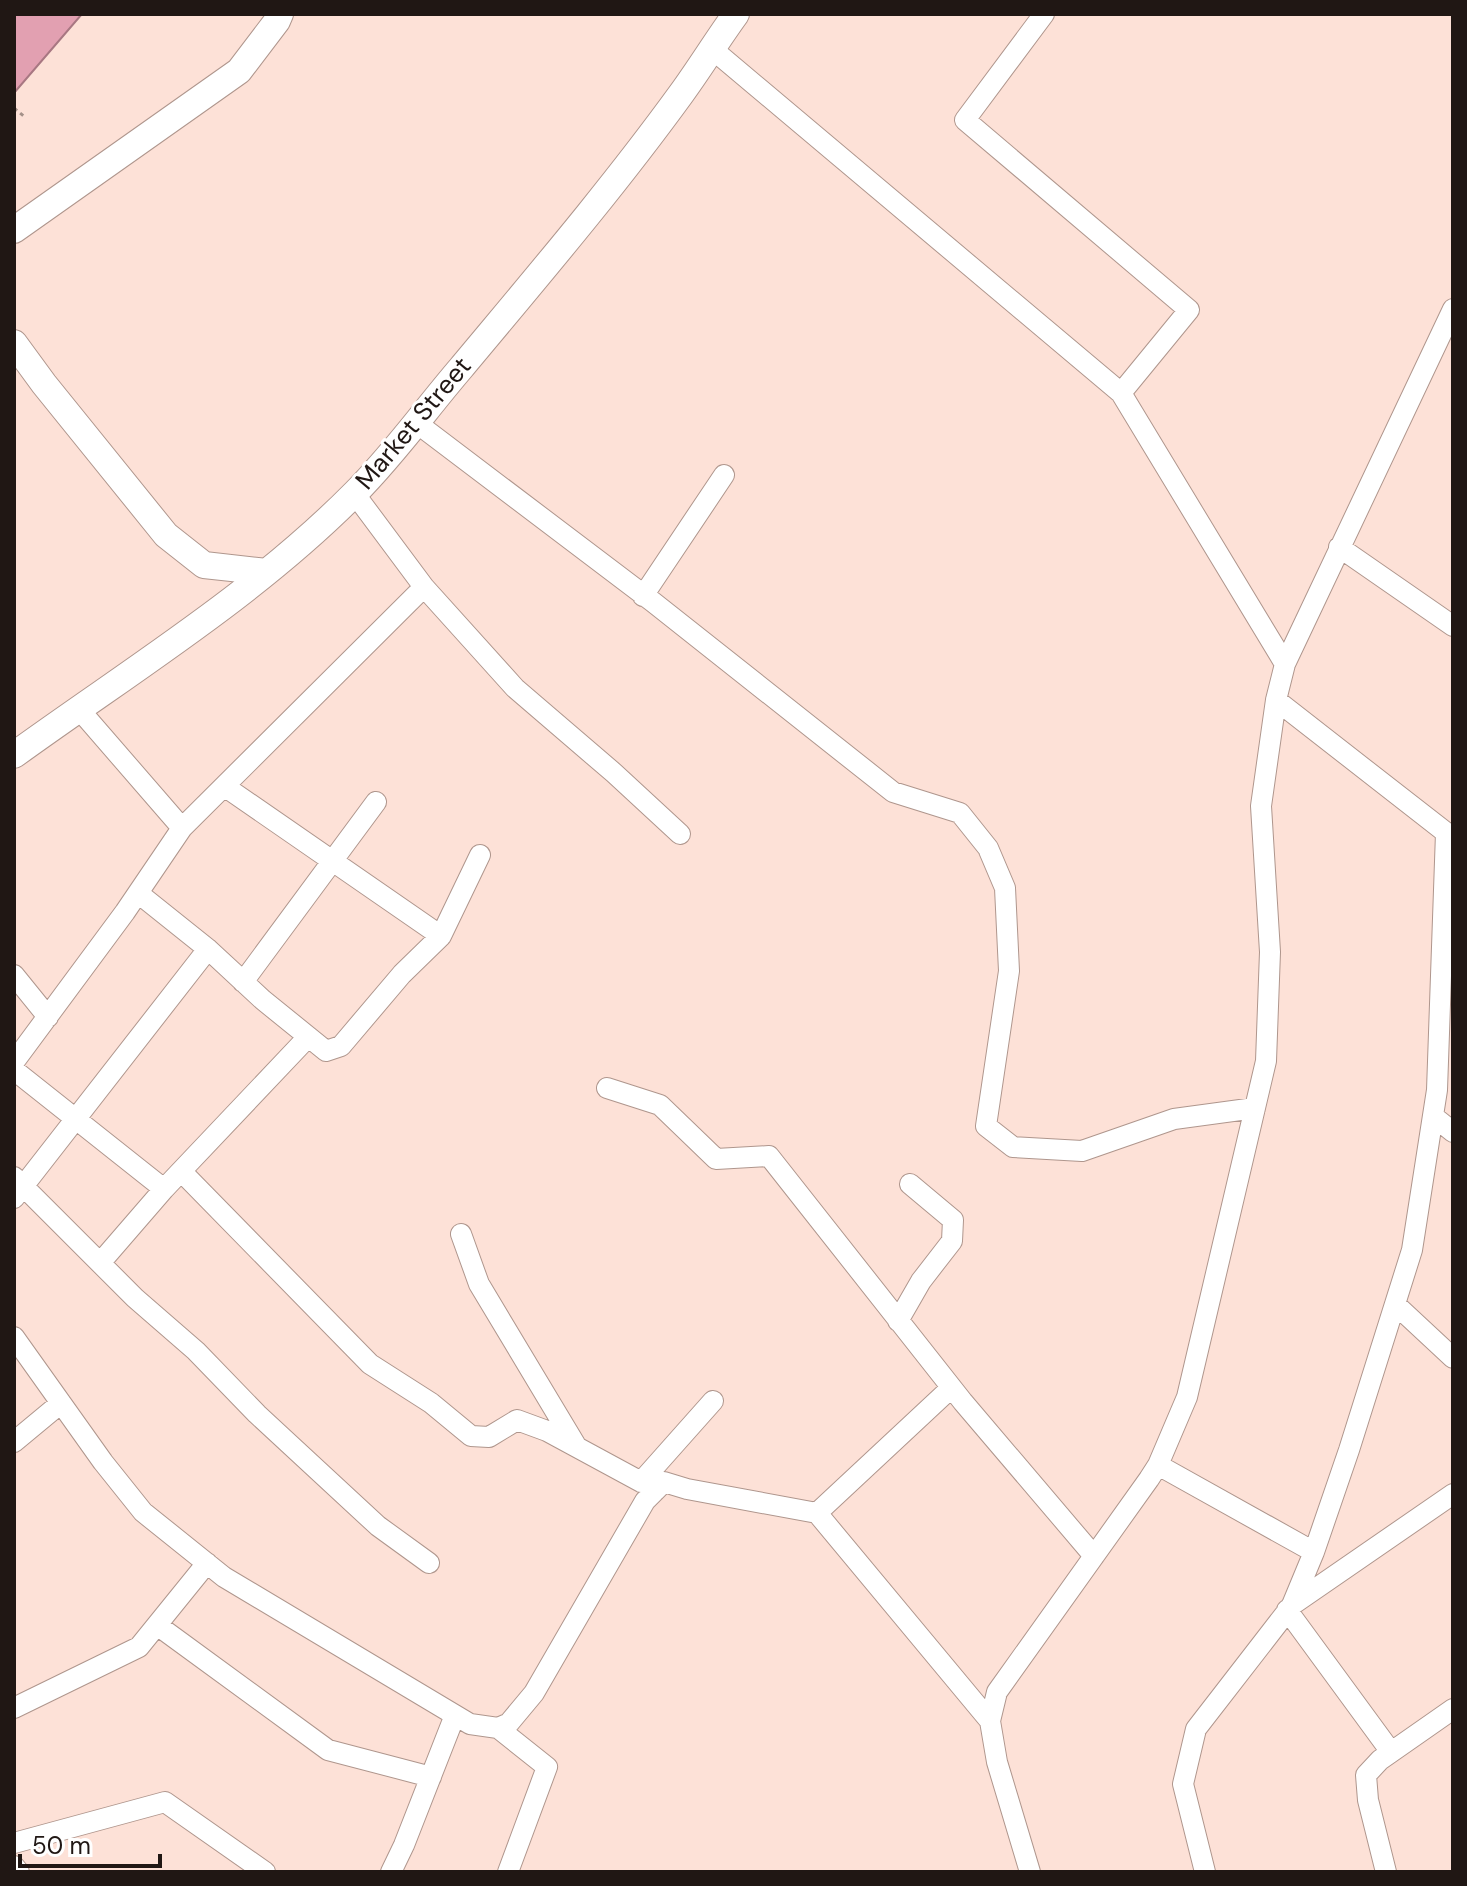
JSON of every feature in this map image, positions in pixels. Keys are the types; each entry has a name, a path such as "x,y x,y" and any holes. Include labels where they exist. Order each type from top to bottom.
{"street":[{"path":"14,230 239,71 280,14"},
{"name":"Market Street","path":"14,755 267,572 354,493 418,424 455,374 579,227 682,92 736,14"},
{"path":"1044,14 965,120 1189,310 1121,393"},
{"path":"711,48 1121,393 1285,664"},
{"path":"1030,1872 997,1762 990,1721 997,1692 1158,1465 1187,1397 1266,1061 1270,952 1261,806 1276,700 1285,664 1453,309"},
{"path":"14,343 166,535 204,565 267,572"},
{"path":"418,424 893,792 960,813 988,848 1005,888 1009,971 986,1126 1013,1147 1082,1151 1174,1119 1255,1108"},
{"path":"643,596 724,475"},
{"path":"354,493 424,587 515,688 680,834"},
{"path":"1339,547 1453,626"},
{"path":"14,1062 182,828 424,587"},
{"path":"1205,1872 1183,1784 1196,1729 1290,1607 1314,1552 1412,1250 1437,1090 1450,836 1276,700"},
{"path":"78,708 182,828"},
{"path":"224,786 441,936"},
{"path":"243,982 376,802"},
{"path":"138,893 326,1051 341,1046 402,974 441,936 480,855"},
{"path":"208,949 76,1119 17,1187 196,1351 257,1414 378,1526 429,1563"},
{"path":"14,975 48,1017"},
{"path":"100,1263 164,1189 308,1037"},
{"path":"14,1070 164,1189"},
{"path":"1437,1090 1453,1073"},
{"path":"607,1088 660,1105 716,1159 769,1156 951,1388 1094,1556"},
{"path":"1433,1116 1453,1132"},
{"path":"181,1171 370,1364 431,1403 471,1436 489,1437 517,1420 547,1431 649,1486 664,1482 817,1513 990,1721"},
{"path":"898,1321 921,1281 952,1241 953,1220 910,1184"},
{"path":"461,1234 479,1284 577,1447"},
{"path":"1395,1304 1453,1358"},
{"path":"14,1337 103,1462 143,1512 224,1577 470,1724 498,1728 547,1767 508,1872"},
{"path":"817,1513 951,1388"},
{"path":"498,1728 509,1723 534,1693 645,1501 649,1486 713,1401"},
{"path":"14,1442 61,1403"},
{"path":"1158,1465 1314,1552"},
{"path":"1290,1607 1453,1494"},
{"path":"14,1708 139,1647 207,1563"},
{"path":"1290,1607 1391,1752"},
{"path":"157,1625 328,1750 431,1777"},
{"path":"1386,1872 1368,1800 1366,1775 1391,1752 1453,1709"},
{"path":"391,1872 455,1715"},
{"path":"14,1843 165,1802 265,1872"},
{"path":"14,1866 19,1872"}],"path":[{"path":"14,108 26,118"}],"shaded area":[{"path":"14,14 82,14 14,93"}]}
